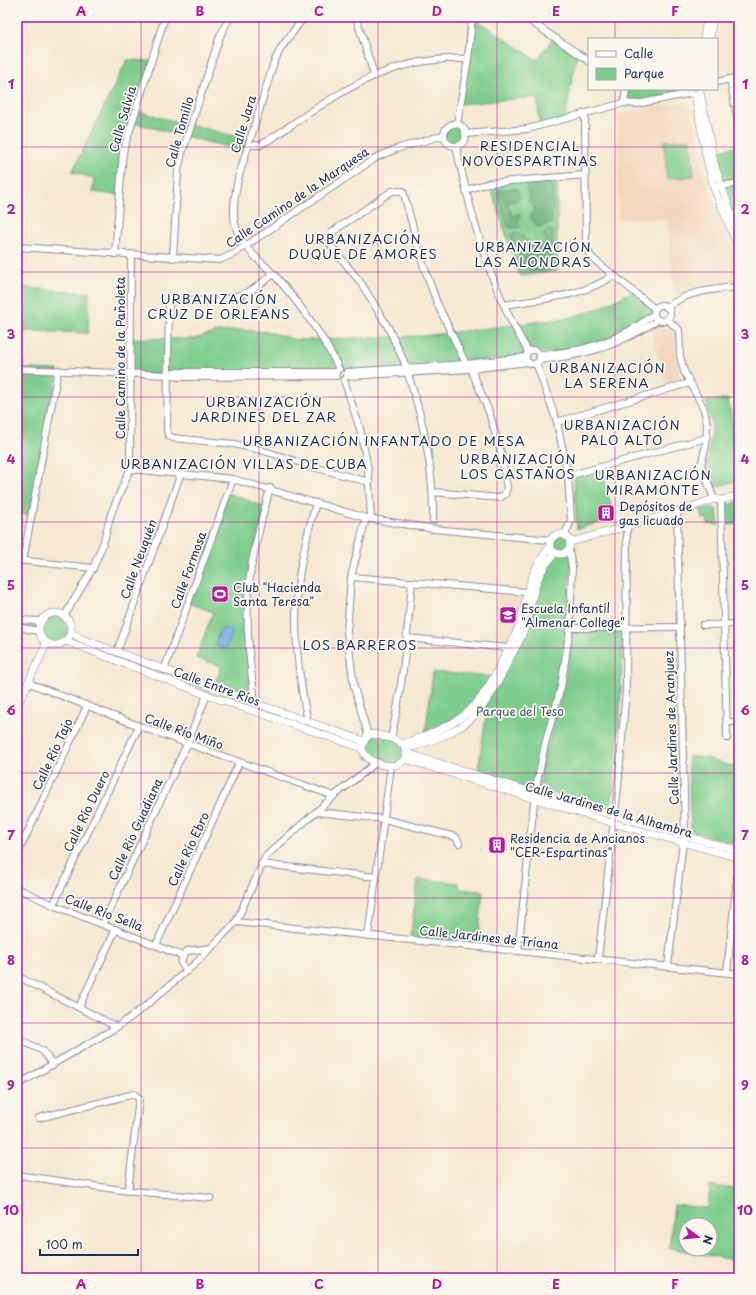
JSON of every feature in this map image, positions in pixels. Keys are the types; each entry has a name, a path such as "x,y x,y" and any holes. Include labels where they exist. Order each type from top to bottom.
{"street":[{"name":"Calle Salvia","path":"115,254 123,152 166,17"},
{"name":"Calle Tomillo","path":"173,258 178,171 182,153 220,36 230,17"},
{"name":"Calle Jara","path":"304,17 281,48 274,62 238,179 234,208 236,230 245,245 274,274 309,316 324,340 337,372"},
{"path":"356,17 374,75"},
{"path":"457,124 468,58 472,17"},
{"path":"524,17 588,60"},
{"path":"704,38 707,17"},
{"path":"710,38 713,17"},
{"path":"248,145 260,145 345,90 374,75 395,68 434,60 468,58"},
{"path":"718,82 739,77"},
{"path":"730,79 739,127"},
{"path":"624,103 626,90"},
{"path":"465,134 527,129 624,103 637,104 696,91 706,155 739,249"},
{"path":"585,113 586,247 591,257 614,275 654,311 658,320"},
{"path":"457,124 464,129 465,134 462,143 456,146 446,142 444,135 449,126 457,124"},
{"name":"Calle Camino de la Marquesa","path":"17,247 220,260 377,157 396,149 444,135"},
{"path":"456,146 481,245 504,305 527,357"},
{"path":"466,190 490,184 585,174"},
{"path":"717,187 739,183"},
{"path":"717,187 739,236"},
{"path":"433,520 433,492 429,452 421,413 407,371 388,327 361,283 329,243 332,232 392,191 403,190 423,264 437,303 466,364"},
{"name":"Calle Camino de la Pañoleta","path":"65,615 93,568 103,544 111,514 130,469 131,255"},
{"path":"274,274 249,291 227,299 211,301 169,299 167,431 169,436 173,438 234,444 261,450 316,468 369,482"},
{"path":"504,305 577,292 595,286 614,275"},
{"path":"667,308 673,302 689,296 713,290 739,287"},
{"path":"538,359 602,343 633,329 662,305 667,308 669,313 667,319"},
{"path":"337,372 339,380 346,376 407,371 527,357 538,359 572,357 601,349 626,339 658,320 667,319 679,330 680,356 689,383 704,409 707,424 701,465 717,500 725,624 727,738"},
{"path":"407,371 471,369 527,357 535,350 557,422 568,476 571,521 565,534"},
{"path":"17,369 168,375 179,372 337,372 344,369 360,429 369,482 369,519 352,577 347,632 354,687 365,741 366,758 377,762 391,766 400,764 405,751 449,726 468,713 480,700 490,685 518,629 531,576 539,561 552,547"},
{"path":"433,492 500,498 505,494 507,488 502,456 489,412 471,369"},
{"path":"58,370 20,560 93,568"},
{"path":"557,422 689,383"},
{"path":"568,476 706,438"},
{"path":"130,469 233,479 270,488 369,519 552,547 562,554 569,550"},
{"name":"Calle Neuquén","path":"116,652 181,473"},
{"name":"Calle Formosa","path":"164,670 233,479"},
{"path":"254,703 247,617 249,584 253,554 270,488"},
{"path":"571,542 627,525 739,495"},
{"path":"308,722 299,672 296,607 298,579 303,552 316,503"},
{"name":"Calle Jardines de Aranjuez","path":"668,966 684,839 677,512"},
{"path":"598,959 614,819 626,690 628,627 627,525"},
{"path":"405,751 452,732 474,717 485,703 495,688 524,631 536,580 545,564 556,534 565,534"},
{"path":"565,534 571,542"},
{"path":"518,950 534,796 545,744 561,687 570,628 572,567 569,550 571,542"},
{"path":"352,577 527,592"},
{"path":"392,738 398,712 412,582"},
{"path":"58,612 65,615 72,626 66,642 57,645 47,643 43,640 39,631 40,621 51,613 58,612"},
{"path":"17,620 40,621"},
{"path":"703,625 739,624"},
{"path":"17,627 39,631"},
{"path":"570,628 680,627"},
{"name":"Calle Entre Ríos","path":"71,632 82,639 164,670 365,741"},
{"path":"407,638 508,648"},
{"name":"Calle Entre Ríos","path":"66,642 207,695 365,741"},
{"path":"17,706 19,696 29,683 47,643"},
{"name":"Calle Río Miño","path":"29,683 187,744 334,796"},
{"name":"Calle Río Guadiana","path":"103,924 187,744 207,695"},
{"name":"Calle Río Tajo","path":"17,855 87,706"},
{"path":"727,722 739,722"},
{"name":"Calle Río Duero","path":"53,904 139,726"},
{"path":"365,741 378,734 392,738 405,751"},
{"name":"Calle Jardines de la Alhambra","path":"405,751 473,777 684,839 739,858"},
{"path":"17,1085 117,1027 143,1008 187,971 236,922 243,910 261,864 266,856 334,796 377,762"},
{"name":"Calle Río Ebro","path":"156,945 240,763"},
{"path":"368,936 391,766"},
{"path":"316,812 384,819 456,837 459,843"},
{"name":"Calle Jardines de la Alhambra","path":"684,839 739,851"},
{"path":"727,972 739,858"},
{"path":"261,864 376,877"},
{"name":"Calle Río Sella","path":"17,888 183,956"},
{"name":"Calle Jardines de Triana","path":"236,922 739,974"},
{"path":"79,1007 116,929"},
{"path":"187,971 181,963 183,956 187,951 211,948"},
{"path":"17,976 117,1027"},
{"path":"17,1038 43,1051 53,1065"},
{"path":"39,1118 134,1094 139,1098 128,1191"},
{"path":"17,1175 128,1191 210,1198"}],"shaded area":[{"path":"683,102 687,103 693,110 703,172 711,196 728,232 725,232 725,239 729,239 739,264 739,283 708,285 674,296 667,219 618,219 618,114"},
{"path":"658,326 664,328 668,326 676,334 676,359 682,379 666,383 651,331"},
{"name":"Escuela Infantil \"Almenar College\"","path":"498,593 523,595 515,629 508,644 494,642"}],"green space":[{"path":"472,17 537,60 554,37 577,53 565,119 540,125 537,97 460,104"},
{"path":"127,60 151,61 135,111 250,140 246,152 131,122 123,152 119,195 92,192 94,178 72,172"},
{"path":"626,90 690,90 692,93 624,103"},
{"path":"455,126 461,129 464,135 461,141 455,144 449,141 446,135 449,129"},
{"path":"690,139 694,176 667,179 664,141"},
{"path":"739,146 739,236 711,152"},
{"path":"557,177 557,271 520,276 489,183"},
{"path":"538,183 550,183 552,188 553,203 552,223 538,227 530,217 535,208 528,201 530,197 526,189 527,185 530,187"},
{"path":"517,188 519,197 517,200 509,202 508,206 513,216 519,214 521,215 518,221 521,228 508,227 498,194 499,190"},
{"path":"547,229 553,231 552,243 555,249 551,256 552,267 546,265 545,269 538,271 522,266 519,258 520,249 514,244 511,235 515,232 518,233 536,247 544,244 547,238 543,236"},
{"path":"17,287 89,293 88,333 25,331 23,369 58,370 31,516 17,513 17,369 20,369 21,331 17,330"},
{"path":"633,291 654,311 633,329 570,352 538,352 532,350 527,353 526,357 346,370 341,368 337,370 131,374 131,338 194,339 217,332 241,330 269,332 296,340 423,336 569,318 600,308"},
{"path":"728,399 738,455 739,480 715,487 707,464 712,425 706,401"},
{"path":"602,470 611,506 599,508 601,522 577,529 574,478"},
{"name":"Club \"Hacienda Santa Teresa\"","path":"228,493 265,507 253,554 247,617 255,703 213,688 222,666 196,658 213,612 188,603"},
{"path":"739,501 739,524 725,525 726,506"},
{"path":"712,507 717,510 719,525 708,524 707,518 702,519 700,509"},
{"path":"560,535 566,538 569,544 566,550 560,553 554,550 551,544 554,538"},
{"name":"Parque del Teso","path":"569,550 571,556 566,659 535,793 477,775 487,710 485,703 536,580 555,553 562,554"},
{"path":"55,616 64,620 68,629 64,638 55,642 46,638 42,629 46,620"},
{"path":"573,631 623,632 620,714 611,810 539,790 543,765 564,686"},
{"path":"433,672 494,677 468,713 425,736"},
{"path":"368,735 399,740 406,753 396,766 366,758 364,741"},
{"path":"688,756 706,758 739,769 739,845 691,831"},
{"path":"418,879 459,883 459,889 483,891 477,947 410,940"},
{"path":"710,1186 739,1189 739,1261 717,1257 718,1217 678,1217 678,1250 669,1248 674,1205 708,1208"}],"water":[{"path":"223,628 230,629 232,634 226,648 215,645 219,632"}],"place":[{"name":"Depósitos de gas licuado","path":"606,513"},
{"name":"Club \"Hacienda Santa Teresa\"","path":"220,594"},
{"name":"Escuela Infantil \"Almenar College\"","path":"508,615"},
{"name":"Residencia de Ancianos \"CER-Espartinas\"","path":"497,845"}],"district":[{"name":"RESIDENCIAL NOVOESPARTINAS","path":"530,152"},
{"name":"URBANIZACIÓN DUQUE DE AMORES","path":"363,246"},
{"name":"URBANIZACIÓN LAS ALONDRAS","path":"533,254"},
{"name":"URBANIZACIÓN CRUZ DE ORLEANS","path":"219,306"},
{"name":"URBANIZACIÓN LA SERENA","path":"607,374"},
{"name":"URBANIZACIÓN JARDINES DEL ZAR","path":"264,408"},
{"name":"URBANIZACIÓN PALO ALTO","path":"622,432"},
{"name":"URBANIZACIÓN INFANTADO DE MESA","path":"384,440"},
{"name":"URBANIZACIÓN VILLAS DE CUBA","path":"244,463"},
{"name":"URBANIZACIÓN LOS CASTAÑOS","path":"518,466"},
{"name":"URBANIZACIÓN MIRAMONTE","path":"653,482"},
{"name":"LOS BARREROS","path":"360,644"}]}
